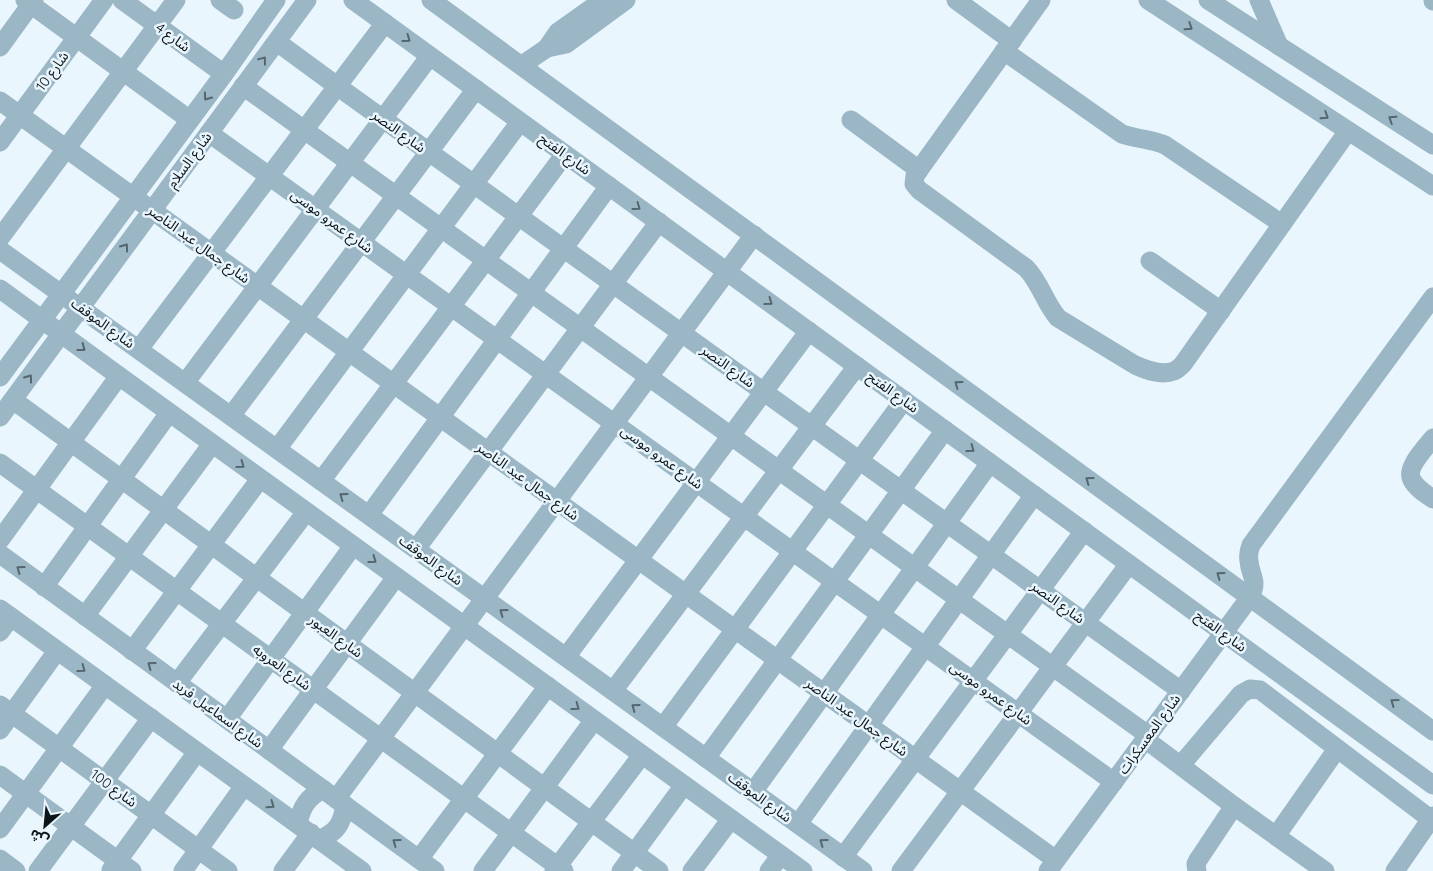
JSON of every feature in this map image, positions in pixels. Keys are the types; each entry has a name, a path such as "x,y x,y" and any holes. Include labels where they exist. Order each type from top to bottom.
{"street":[{"name":"شارع 10","path":"0,142 104,0"},
{"name":"شارع 4","path":"122,0 224,74"},
{"path":"0,238 176,0"},
{"name":"شارع السلام","path":"0,377 224,74 276,0"},
{"name":"شارع السلام","path":"0,418 307,0"},
{"name":"شارع الفتح","path":"353,0 1433,785"},
{"path":"548,48 558,32 603,0"},
{"path":"522,65 548,48 566,44 626,0"},
{"path":"956,0 1008,46 1122,134 1156,141 1165,145 1282,224"},
{"path":"1041,0 919,170 915,176 914,184 919,190 1026,268 1032,274 1058,318 1148,371 1162,373 1174,371 1183,364 1348,131"},
{"path":"1148,0 1433,186"},
{"path":"1208,0 1433,145"},
{"path":"1258,0 1279,46"},
{"path":"0,47 30,1 190,120"},
{"path":"437,1 1433,731"},
{"path":"139,349 385,23"},
{"name":"شارع النصر","path":"277,42 1181,691"},
{"path":"185,383 430,56"},
{"path":"243,86 1053,667 1147,737 1180,766 1276,836 1314,868"},
{"path":"231,416 476,89"},
{"name":"شارع جمال عبد الناصر","path":"0,101 915,759 960,792 1052,866"},
{"path":"851,120 919,170"},
{"path":"277,449 520,122"},
{"name":"شارع عمرو موسى","path":"209,133 1114,782"},
{"path":"321,481 565,154"},
{"path":"369,515 609,186"},
{"path":"416,549 659,222"},
{"path":"335,798 754,235"},
{"name":"شارع الموقف","path":"0,250 863,871"},
{"path":"1150,261 1221,311"},
{"path":"0,289 803,871"},
{"path":"1250,597 1255,585 1248,554 1251,545 1433,297"},
{"path":"566,657 809,331"},
{"path":"613,691 857,366"},
{"path":"0,540 119,376"},
{"name":"شارع العبور","path":"13,400 659,871"},
{"path":"663,727 904,400"},
{"path":"44,586 169,413"},
{"path":"706,758 945,430"},
{"path":"1433,438 1414,463 1410,472 1411,479 1433,499"},
{"path":"84,616 212,444"},
{"name":"شارع العروبه","path":"0,463 511,832 559,869"},
{"path":"753,792 990,463"},
{"path":"132,651 260,478"},
{"path":"798,824 1034,495"},
{"path":"177,683 306,512"},
{"path":"843,856 1084,531"},
{"path":"226,719 353,546"},
{"name":"شارع اسماعيل فريد","path":"0,554 435,871"},
{"path":"901,871 1129,564"},
{"path":"269,750 396,577"},
{"name":"شارع المعسكرات","path":"1052,866 1250,597"},
{"path":"0,632 6,613 362,871"},
{"path":"0,730 6,710 57,651"},
{"path":"0,829 105,685"},
{"path":"419,859 548,686"},
{"path":"1180,766 1241,694 1250,689 1260,690 1432,819 1395,871"},
{"name":"شارع 100","path":"6,710 228,871"},
{"path":"38,871 151,718"},
{"path":"482,871 594,720"},
{"path":"1276,836 1337,749"},
{"path":"0,775 71,827 120,868 151,815 197,752"},
{"path":"559,869 591,822 642,755"},
{"path":"621,871 684,785"},
{"path":"182,871 244,786"},
{"path":"309,832 300,813 306,802 314,794 335,798"},
{"path":"309,832 329,836 338,828 343,818 335,798"},
{"path":"1197,871 1196,864 1198,860 1234,806"},
{"path":"692,871 731,819"},
{"path":"283,871 309,832"},
{"path":"769,871 781,855"},
{"path":"0,859 16,871"}]}
